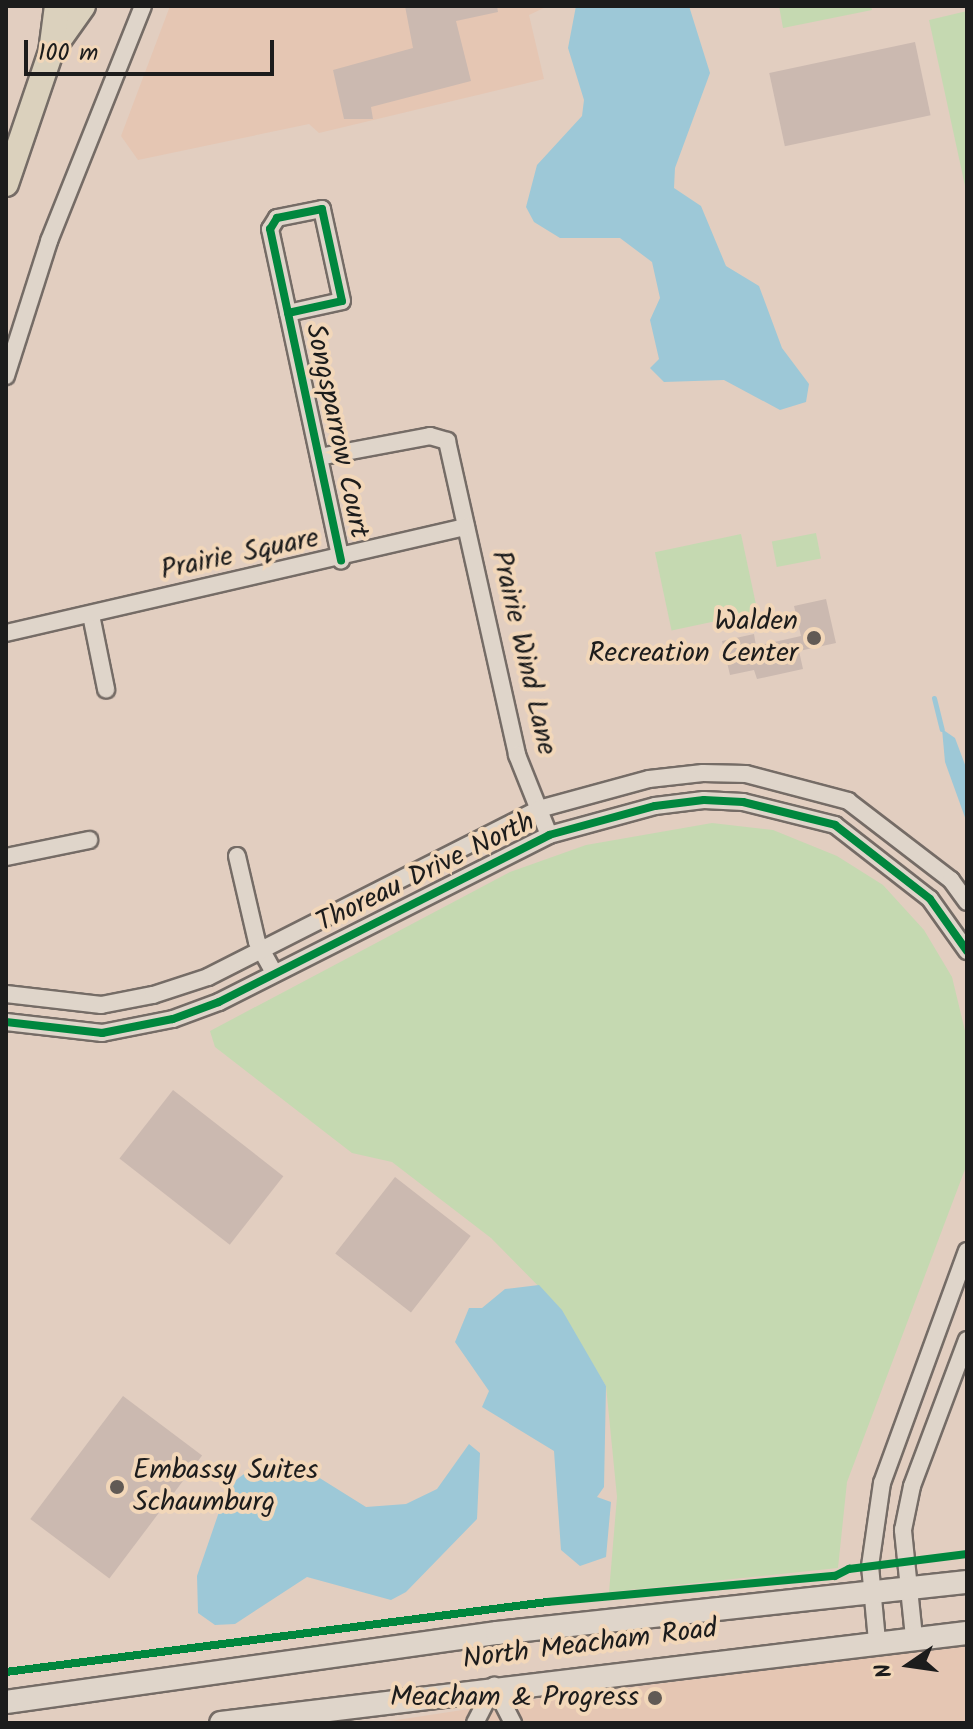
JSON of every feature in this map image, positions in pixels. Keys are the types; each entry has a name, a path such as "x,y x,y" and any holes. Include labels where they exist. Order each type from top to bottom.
{"main road":[{"path":"6,184 51,52 57,6"},
{"path":"51,52 83,6"},
{"name":"North Meacham Road","path":"6,1702 483,1635 967,1582"},
{"name":"North Meacham Road","path":"221,1723 494,1686 967,1633"}],"street":[{"path":"6,376 49,241 143,6"},
{"name":"Songsparrow Court","path":"288,313 342,301 322,209 270,225 288,313 341,560"},
{"path":"319,457 440,435 451,450 466,527"},
{"name":"Prairie Square","path":"91,615 341,560 466,527"},
{"name":"Prairie Wind Lane","path":"466,527 517,755 549,835"},
{"path":"6,633 91,615 106,689"},
{"name":"Thoreau Drive North","path":"6,994 101,1005 208,977 539,809 649,779 746,774 848,801 951,880 967,902"},
{"name":"Thoreau Drive North","path":"6,1022 102,1033 173,1019 274,973 549,835 655,806 704,800 801,815 835,825 930,899 967,951"},
{"path":"6,857 89,840"},
{"path":"237,856 261,949 274,973"},
{"path":"877,1641 872,1592 882,1483 967,1251"},
{"path":"914,1637 903,1530 912,1486 967,1340"},
{"path":"475,1723 494,1686"},
{"path":"494,1686 513,1723"}],"shaded area":[{"path":"170,6 548,6 529,15 544,79 319,133 309,124 138,160 121,136"},
{"path":"967,1645 967,1723 377,1723 521,1701"}],"green space":[{"path":"779,6 871,6 872,10 783,28"},
{"path":"967,11 967,195 929,20"},
{"path":"816,533 821,559 777,567 772,542"},
{"path":"741,534 758,612 672,631 655,552"},
{"path":"712,823 773,830 837,856 883,885 924,930 952,977 967,1039 967,1164 847,1482 838,1568 609,1592 617,1497 606,1386 557,1305 491,1238 392,1162 352,1153 215,1047 210,1031 510,872 586,845"}],"water":[{"path":"576,6 689,6 710,73 675,168 674,188 701,206 726,266 759,286 782,348 809,384 806,402 780,410 724,380 664,382 650,368 659,359 650,320 660,298 652,262 620,238 560,238 534,222 526,207 537,165 582,116 584,100 568,48"},
{"path":"942,729 955,738 967,770 967,823 945,762"},
{"path":"539,1285 562,1310 606,1386 604,1487 597,1497 611,1502 606,1557 580,1566 561,1550 554,1451 482,1407 489,1391 455,1342 469,1308 482,1308 505,1289"},
{"path":"469,1444 480,1453 477,1519 406,1592 391,1600 307,1577 235,1624 215,1625 198,1613 197,1576 220,1509 232,1483 256,1465 294,1462 366,1507 406,1504 437,1489"}],"building":[{"path":"405,6 497,6 498,12 456,21 471,81 371,107 373,119 344,119 333,70 413,48"},
{"path":"915,42 931,115 785,146 769,73"},
{"name":"Walden Recreation Center","path":"826,599 836,643 799,651 803,669 757,679 754,670 730,675 722,641 754,634 756,646 801,636 794,606"},
{"path":"173,1090 283,1176 230,1245 119,1159"},
{"path":"395,1177 471,1236 411,1313 335,1253"},
{"name":"Embassy Suites Schaumburg","path":"123,1396 202,1456 109,1579 30,1519"}],"waterway":[{"path":"934,698 942,729"}],"cycle path":[{"path":"288,313 342,301 322,209 277,218 270,229 341,560"},
{"path":"6,1022 102,1033 173,1019 219,1002 549,835 655,806 704,800 743,802 835,825 930,899 967,951"},
{"path":"6,1672 547,1602 835,1576 849,1569 967,1554"}],"place":[{"name":"Walden Recreation Center","path":"814,638"},
{"name":"Embassy Suites Schaumburg","path":"117,1487"},
{"name":"Meacham & Progress","path":"655,1698"}]}
